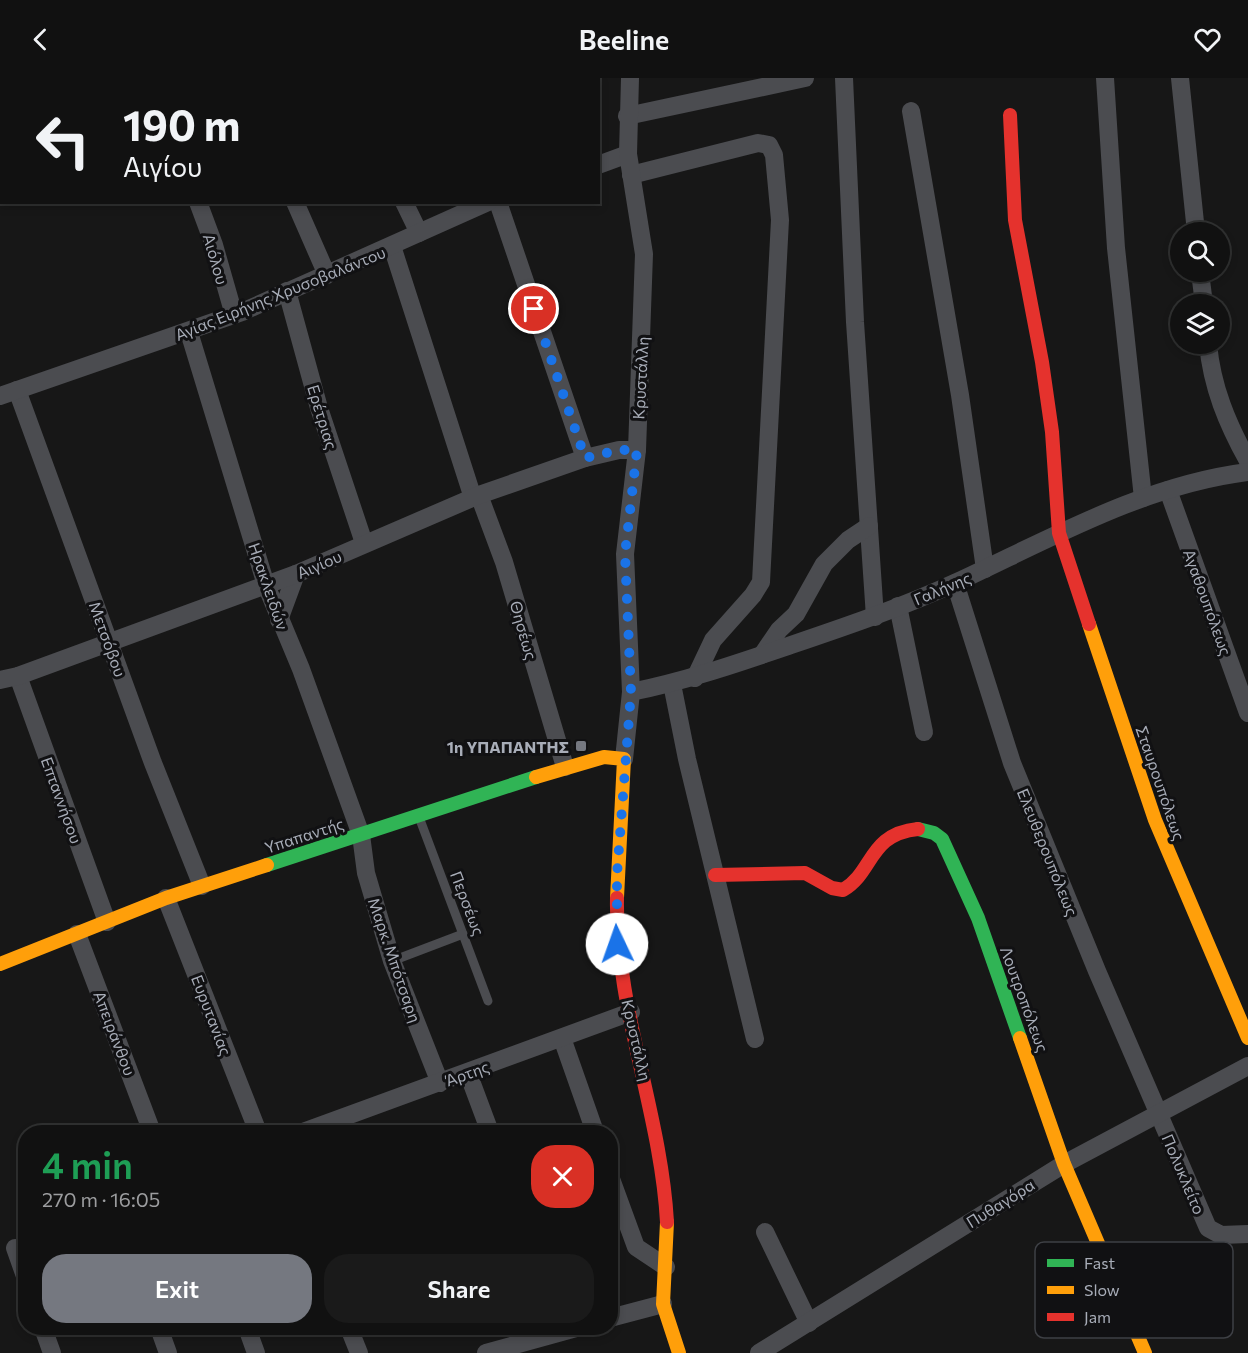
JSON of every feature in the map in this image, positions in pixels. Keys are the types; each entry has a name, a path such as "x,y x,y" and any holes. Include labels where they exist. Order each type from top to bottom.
{"street":[{"name":"Κρυστάλλη","path":"630,78 627,116 628,154 644,254 637,450 625,554 631,692 624,759 623,813 615,908 617,944 665,1179 668,1234 663,1304 679,1353"},
{"path":"627,116 805,78"},
{"path":"844,78 855,322 875,617"},
{"path":"1104,78 1116,248 1143,498"},
{"path":"1180,78 1195,222"},
{"path":"911,111 960,395 985,569"},
{"name":"Σταυρουπόλεως","path":"1010,115 1015,220 1051,420 1059,533 1155,820 1248,1038"},
{"path":"631,175 758,143 769,145 774,154 780,220 761,582 753,595 712,640 695,678"},
{"path":"600,164 628,154"},
{"name":"Αιόλου","path":"199,204 214,245 234,315"},
{"path":"296,204 327,274"},
{"path":"405,204 419,233"},
{"name":"Αγίας Ειρήνης Χρυσοβαλάντου","path":"9,393 234,315 484,204"},
{"path":"499,204 585,458"},
{"name":"Θησέως","path":"392,246 476,496 504,562 565,767"},
{"name":"Ερέτριας","path":"287,291 318,408 364,543"},
{"name":"Ηρακλειδών","path":"189,332 266,585 301,669 361,835"},
{"path":"1209,354 1211,375 1226,422 1248,461"},
{"name":"Μετσόβου","path":"9,393 202,886"},
{"name":"Αιγίου","path":"0,680 18,676 109,644 296,574 476,496 585,458 619,450 637,450"},
{"name":"Γαλήνης","path":"631,692 695,678 875,617 955,583 1059,533 1143,498 1214,476 1248,472"},
{"name":"Αγαθουπόλεως","path":"1168,490 1248,713"},
{"path":"762,655 779,630 796,614 824,564 848,540 870,526"},
{"path":"279,620 296,574"},
{"name":"Ελευθερουπόλεως","path":"955,583 1012,763 1158,1113"},
{"path":"898,606 924,732"},
{"name":"Επταννήσου","path":"18,676 107,922"},
{"path":"672,684 687,759 755,1039"},
{"name":"Υπαπαντής","path":"0,964 166,897 565,767 598,758 624,759"},
{"name":"Λουτροπόλεως","path":"715,875 805,873 832,888 843,890 858,881 873,852 902,833 918,828 936,832 946,848 1001,977 1064,1164 1099,1242"},
{"name":"Μαρκ. Μπότσαρη","path":"361,835 366,873 392,961 441,1083"},
{"name":"Ευρυτανίας","path":"166,897 255,1125"},
{"name":"Απειράνθου","path":"77,934 149,1125"},
{"name":"Άρτης","path":"323,1125 631,1012"},
{"path":"562,1038 593,1125"},
{"name":"Πυθαγόρα","path":"759,1353 1064,1164 1248,1066"},
{"path":"468,1073 487,1125"},
{"name":"Πολυκλείτο","path":"1158,1113 1208,1228 1221,1235 1248,1234"},
{"path":"618,1198 636,1247 666,1267"},
{"path":"765,1232 810,1323"},
{"path":"618,1316 663,1304"},
{"path":"46,1335 52,1353"},
{"path":"162,1335 168,1353"},
{"path":"250,1335 256,1353"},
{"path":"352,1335 359,1353"},
{"path":"486,1353 551,1335"},
{"name":"Λουτροπόλεως","path":"1139,1338 1145,1353"}],"lane":[{"name":"Περσέως","path":"419,816 488,1001"},
{"path":"392,961 463,934"}],"traffic: fast":[{"path":"267,865 536,777"},
{"path":"918,829 934,833 942,839 978,918 1020,1038"}],"traffic: slow":[{"path":"1089,624 1155,820 1248,1038"},
{"path":"536,777 604,757 624,759 617,898"},
{"path":"0,964 166,898 267,865"},
{"path":"1020,1038 1064,1164 1097,1242"},
{"path":"667,1222 663,1304 679,1353"},
{"path":"1139,1338 1145,1353"}],"traffic: jam":[{"path":"1010,115 1015,220 1042,362 1052,432 1059,533 1089,624"},
{"path":"715,875 805,873 832,888 843,890 861,874 880,846 902,832 918,829"},
{"path":"617,898 618,939 623,980 656,1141 667,1222"}],"place":[{"name":"1η ΥΠΑΠΑΝΤΗΣ","path":"581,746"}],"route":[{"path":"534,309 585,458 619,450 637,450 625,554 631,692 624,759 623,813 615,908 617,944"}]}
